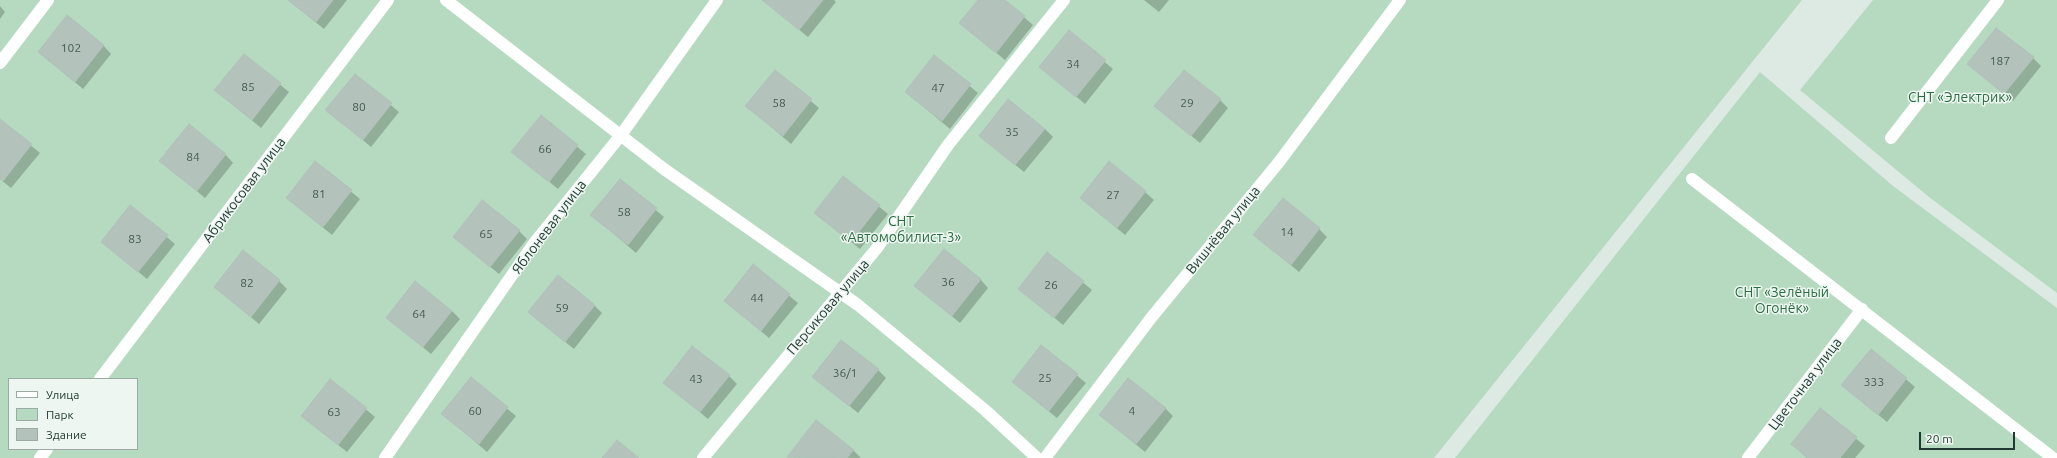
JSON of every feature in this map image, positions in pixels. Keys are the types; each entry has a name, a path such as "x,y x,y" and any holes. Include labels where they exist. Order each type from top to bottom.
{"street":[{"path":"0,63 48,0"},
{"name":"Абрикосовая улица","path":"101,378 388,0"},
{"path":"446,0 664,169 840,293 985,410 1037,458"},
{"name":"Яблоневая улица","path":"385,458 535,242 621,135 717,0"},
{"name":"Персиковая улица","path":"703,458 877,248 948,145 1064,0"},
{"name":"Вишнёвая улица","path":"1045,458 1151,318 1279,162 1400,0"},
{"path":"1891,138 1998,0"},
{"path":"1692,179 2053,458"},
{"name":"Цветочная улица","path":"1748,458 1862,309"},
{"path":"40,458 46,450"}],"green space":[{"name":"СНТ «Автомобилист-3»","path":"0,0 1802,0 1434,458 0,458"},
{"name":"СНТ «Электрик»","path":"1873,0 2057,0 2057,293 1929,197 1800,90"},
{"name":"СНТ «Зелёный Огонёк»","path":"1760,72 1893,186 2057,308 2057,458 1455,458"}],"building":[{"path":"288,0 333,0 316,22"},
{"path":"762,0 823,0 799,30"},
{"path":"978,0 1005,0 1025,16 996,53 959,23"},
{"path":"67,15 104,45 75,82 38,52"},
{"path":"1996,28 2034,57 2004,94 1967,64"},
{"path":"1069,30 1106,60 1076,97 1039,67"},
{"path":"244,54 281,83 252,120 214,90"},
{"path":"934,55 971,84 942,121 905,92"},
{"path":"775,70 812,99 783,136 745,106"},
{"path":"1184,70 1221,99 1191,136 1154,106"},
{"path":"355,74 392,103 363,140 325,110"},
{"path":"1008,99 1045,129 1015,165 979,136"},
{"path":"541,115 578,145 549,182 511,152"},
{"path":"0,119 32,144 3,181 0,179"},
{"path":"189,124 226,154 197,191 159,161"},
{"path":"315,161 352,190 323,227 286,198"},
{"path":"1109,161 1146,191 1117,228 1080,198"},
{"path":"843,176 880,205 851,242 814,213"},
{"path":"620,179 657,208 628,245 590,215"},
{"path":"1283,198 1320,228 1291,265 1253,235"},
{"path":"482,200 520,230 490,267 453,237"},
{"path":"130,205 168,235 138,272 101,242"},
{"path":"944,249 981,279 952,316 914,286"},
{"path":"243,250 280,280 251,317 214,287"},
{"path":"1047,252 1084,281 1054,318 1018,289"},
{"path":"753,264 790,294 761,331 724,301"},
{"path":"558,275 595,305 565,342 528,312"},
{"path":"415,281 452,311 423,347 386,318"},
{"path":"841,340 879,369 849,406 812,377"},
{"path":"1041,345 1078,374 1049,411 1012,382"},
{"path":"692,346 730,375 700,412 663,383"},
{"path":"1871,349 1907,378 1878,415 1841,385"},
{"path":"471,377 508,407 479,444 441,414"},
{"path":"1128,378 1166,408 1136,444 1099,415"},
{"path":"330,379 367,408 338,445 301,416"},
{"path":"1820,408 1857,437 1840,458 1808,458 1791,444"},
{"path":"816,420 854,450 847,458 787,457"},
{"path":"617,440 639,458 602,458"}]}
